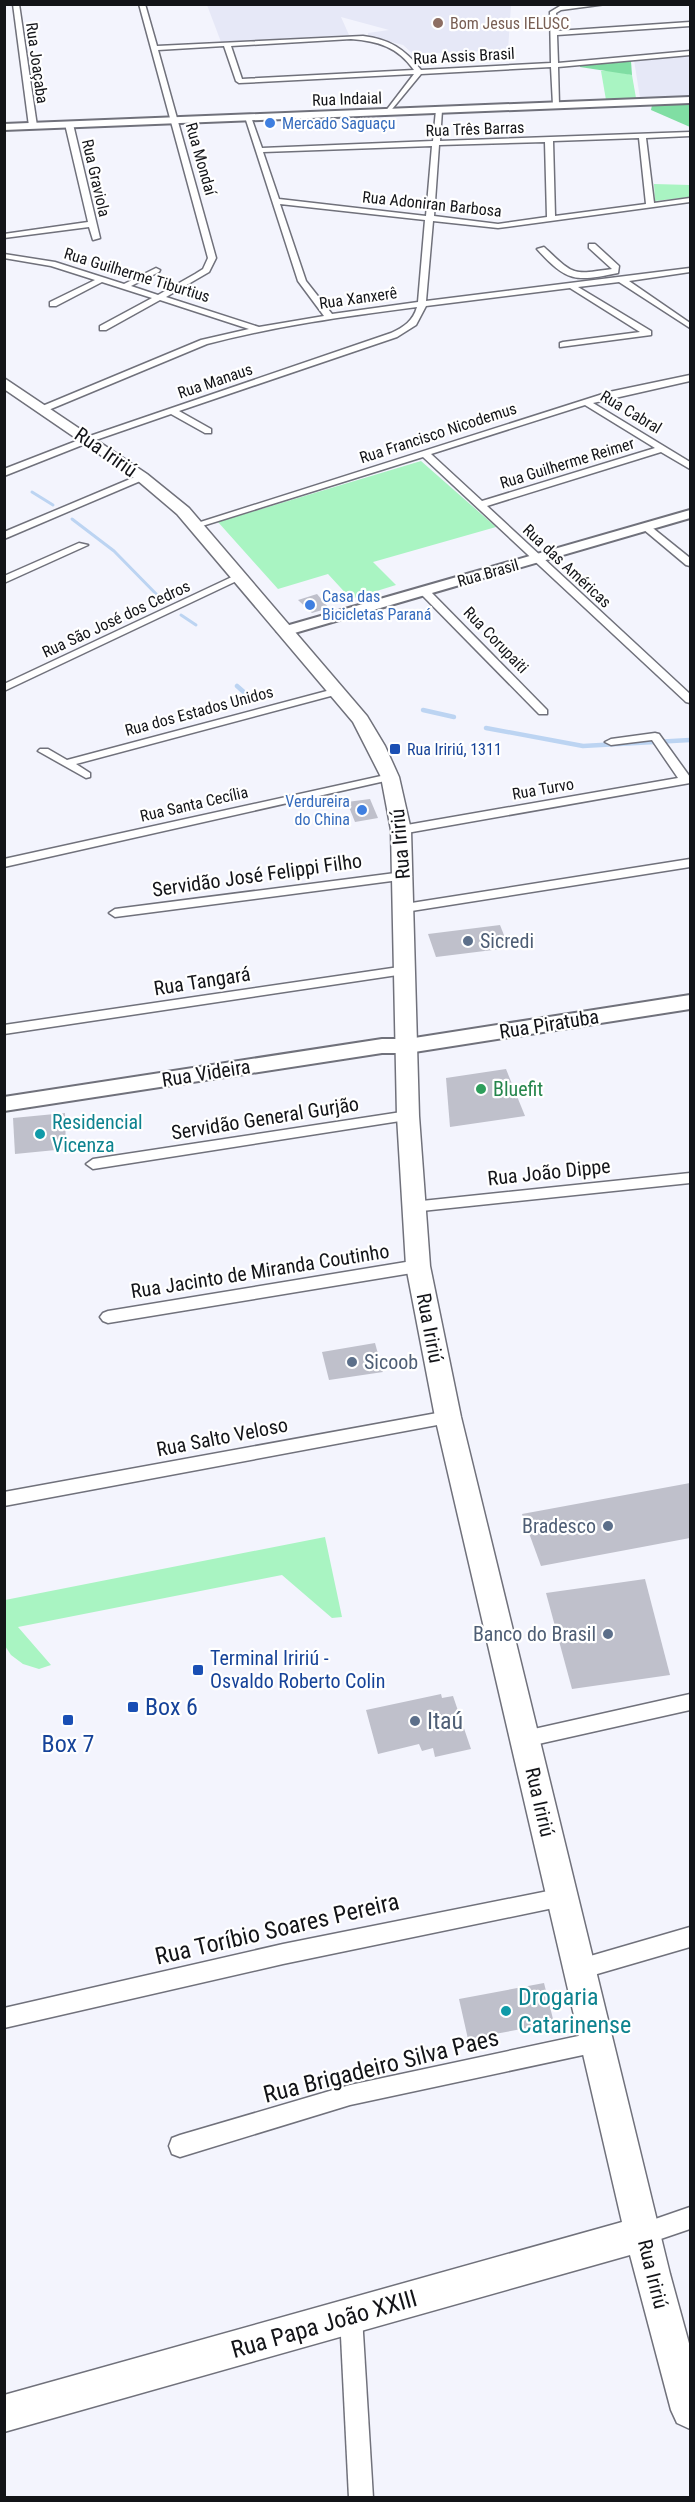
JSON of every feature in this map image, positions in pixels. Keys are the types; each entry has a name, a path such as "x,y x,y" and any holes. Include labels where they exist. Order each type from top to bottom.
{"main road":[{"name":"Rua Iririú","path":"4,382 142,477 169,498 196,525 338,691 370,734 390,777 399,809 401,830 405,908 408,1116 412,1207 418,1266 448,1417 562,1897 652,2274 690,2410"},
{"name":"Rua Papa João XXIII","path":"4,2414 643,2234"}],"street":[{"name":"Rua Joaçaba","path":"16,4 33,126"},
{"name":"Rua Mondaí","path":"142,4 212,258 206,270 160,297"},
{"path":"556,105 553,12 557,9 603,4"},
{"path":"553,33 690,24"},
{"path":"154,48 367,38 397,47 404,52 419,72 388,112"},
{"name":"Rua Assis Brasil","path":"227,44 239,81 554,65 690,53"},
{"name":"Rua Indaial","path":"4,127 690,100"},
{"path":"422,304 439,110"},
{"path":"248,117 302,281 330,317"},
{"name":"Rua Graviola","path":"69,124 96,238"},
{"name":"Rua Três Barras","path":"260,150 690,134"},
{"path":"642,136 650,204"},
{"path":"549,139 551,219"},
{"name":"Rua Adoniran Barbosa","path":"277,201 498,226 690,200"},
{"path":"4,236 92,224"},
{"path":"541,249 563,271 576,275 611,273 616,268 592,246"},
{"name":"Rua Guilherme Tiburtius","path":"4,256 41,261 259,329"},
{"path":"124,286 156,270"},
{"name":"Rua Xanxerê","path":"43,409 204,342 259,329 422,304 573,287 690,270"},
{"path":"588,275 597,283"},
{"path":"621,279 690,326"},
{"path":"53,304 101,280"},
{"path":"563,345 648,333 573,287"},
{"path":"103,328 160,297"},
{"name":"Rua Manaus","path":"4,473 87,440 394,335 415,322 421,313 422,304"},
{"name":"Rua Francisco Nicodemus","path":"196,525 586,402 630,390 689,379"},
{"name":"Rua Cabral","path":"586,402 690,466"},
{"path":"172,411 208,431"},
{"name":"Rua Guilherme Reimer","path":"480,505 662,449"},
{"name":"Rua das Américas","path":"424,453 690,700"},
{"path":"4,536 142,477"},
{"name":"Rua Brasil","path":"285,631 690,514"},
{"path":"646,527 690,563"},
{"path":"4,580 83,545"},
{"name":"Rua São José dos Cedros","path":"4,688 240,577"},
{"name":"Rua Corupaiti","path":"424,591 543,712"},
{"name":"Rua dos Estados Unidos","path":"68,763 338,691"},
{"path":"610,742 656,736 688,781"},
{"path":"44,751 86,775"},
{"name":"Rua Santa Cecília","path":"4,863 390,777"},
{"name":"Rua Turvo","path":"401,830 688,781"},
{"path":"405,908 690,863"},
{"name":"Servidão José Felippi Filho","path":"115,914 403,876"},
{"name":"Rua Tangará","path":"4,1030 406,970"},
{"name":"Rua Piratuba","path":"408,1046 690,1002"},
{"name":"Rua Videira","path":"4,1104 382,1046 408,1046"},
{"name":"Servidão General Gurjão","path":"93,1164 408,1116"},
{"name":"Rua João Dippe","path":"412,1207 690,1178"},
{"name":"Rua Jacinto de Miranda Coutinho","path":"108,1317 418,1266"},
{"name":"Rua Salto Veloso","path":"4,1499 448,1417"},
{"path":"525,1739 690,1702"},
{"name":"Rua Toríbio Soares Pereira","path":"4,2018 281,1953 406,1926 562,1897"},
{"path":"580,1969 690,1937"},
{"name":"Rua Brigadeiro Silva Paes","path":"180,2146 407,2080 597,2042"},
{"path":"643,2234 690,2218"},
{"path":"351,2316 361,2498"}],"shaded area":[{"path":"207,5 511,5 508,50 413,54 403,45 368,36 368,33 389,30 341,17 349,35 221,42"},
{"path":"690,56 690,96 640,98 634,60"}],"green space":[{"path":"631,61 632,75 580,67 580,65"},
{"path":"601,71 632,75 636,98 606,100"},
{"path":"690,103 690,127 651,110 652,105"},
{"path":"654,184 690,185 690,197 655,201"},
{"path":"421,461 496,527 373,562 396,585 351,599 328,574 278,589 218,522"},
{"path":"325,1537 342,1617 332,1618 282,1575 18,1627 51,1665 39,1669 23,1664 11,1655 5,1646 5,1600"}],"building":[{"name":"Casa das Bicicletas Paraná","path":"317,594 329,608 312,613 298,600"},
{"name":"Verdureira do China","path":"370,799 378,818 355,822 347,802"},
{"name":"Sicredi","path":"500,925 509,948 436,957 428,934"},
{"name":"Bluefit","path":"506,1069 525,1116 450,1127 446,1078"},
{"name":"Residencial Vicenza","path":"65,1113 66,1149 15,1154 13,1118"},
{"name":"Sicoob","path":"375,1343 383,1372 329,1380 322,1352"},
{"name":"Bradesco","path":"690,1483 690,1538 541,1566 522,1514"},
{"name":"Banco do Brasil","path":"645,1579 670,1675 572,1689 546,1593"},
{"name":"Itaú","path":"441,1694 442,1698 453,1696 471,1749 435,1757 433,1748 422,1751 419,1744 378,1754 366,1710"},
{"name":"Drogaria Catarinense","path":"544,1983 554,2023 468,2039 459,1999"}],"waterway":[{"path":"32,492 53,505"},
{"path":"72,519 114,551 164,602"},
{"path":"181,615 196,625"},
{"path":"237,686 254,701"},
{"path":"423,710 454,717"},
{"path":"486,728 583,746 690,740"}],"place":[{"name":"Bom Jesus IELUSC","path":"438,23"},
{"name":"Mercado Saguaçu","path":"270,123"},
{"name":"Casa das Bicicletas Paraná","path":"310,605"},
{"name":"Rua Iririú, 1311","path":"395,749"},
{"name":"Verdureira do China","path":"362,810"},
{"name":"Sicredi","path":"468,941"},
{"name":"Bluefit","path":"481,1089"},
{"name":"Residencial Vicenza","path":"40,1134"},
{"name":"Sicoob","path":"352,1362"},
{"name":"Bradesco","path":"608,1526"},
{"name":"Banco do Brasil","path":"608,1634"},
{"name":"Terminal Iririú - Osvaldo Roberto Colin","path":"198,1670"},
{"name":"Box 6","path":"133,1707"},
{"name":"Box 7","path":"68,1720"},
{"name":"Itaú","path":"415,1721"},
{"name":"Drogaria Catarinense","path":"506,2011"}]}
